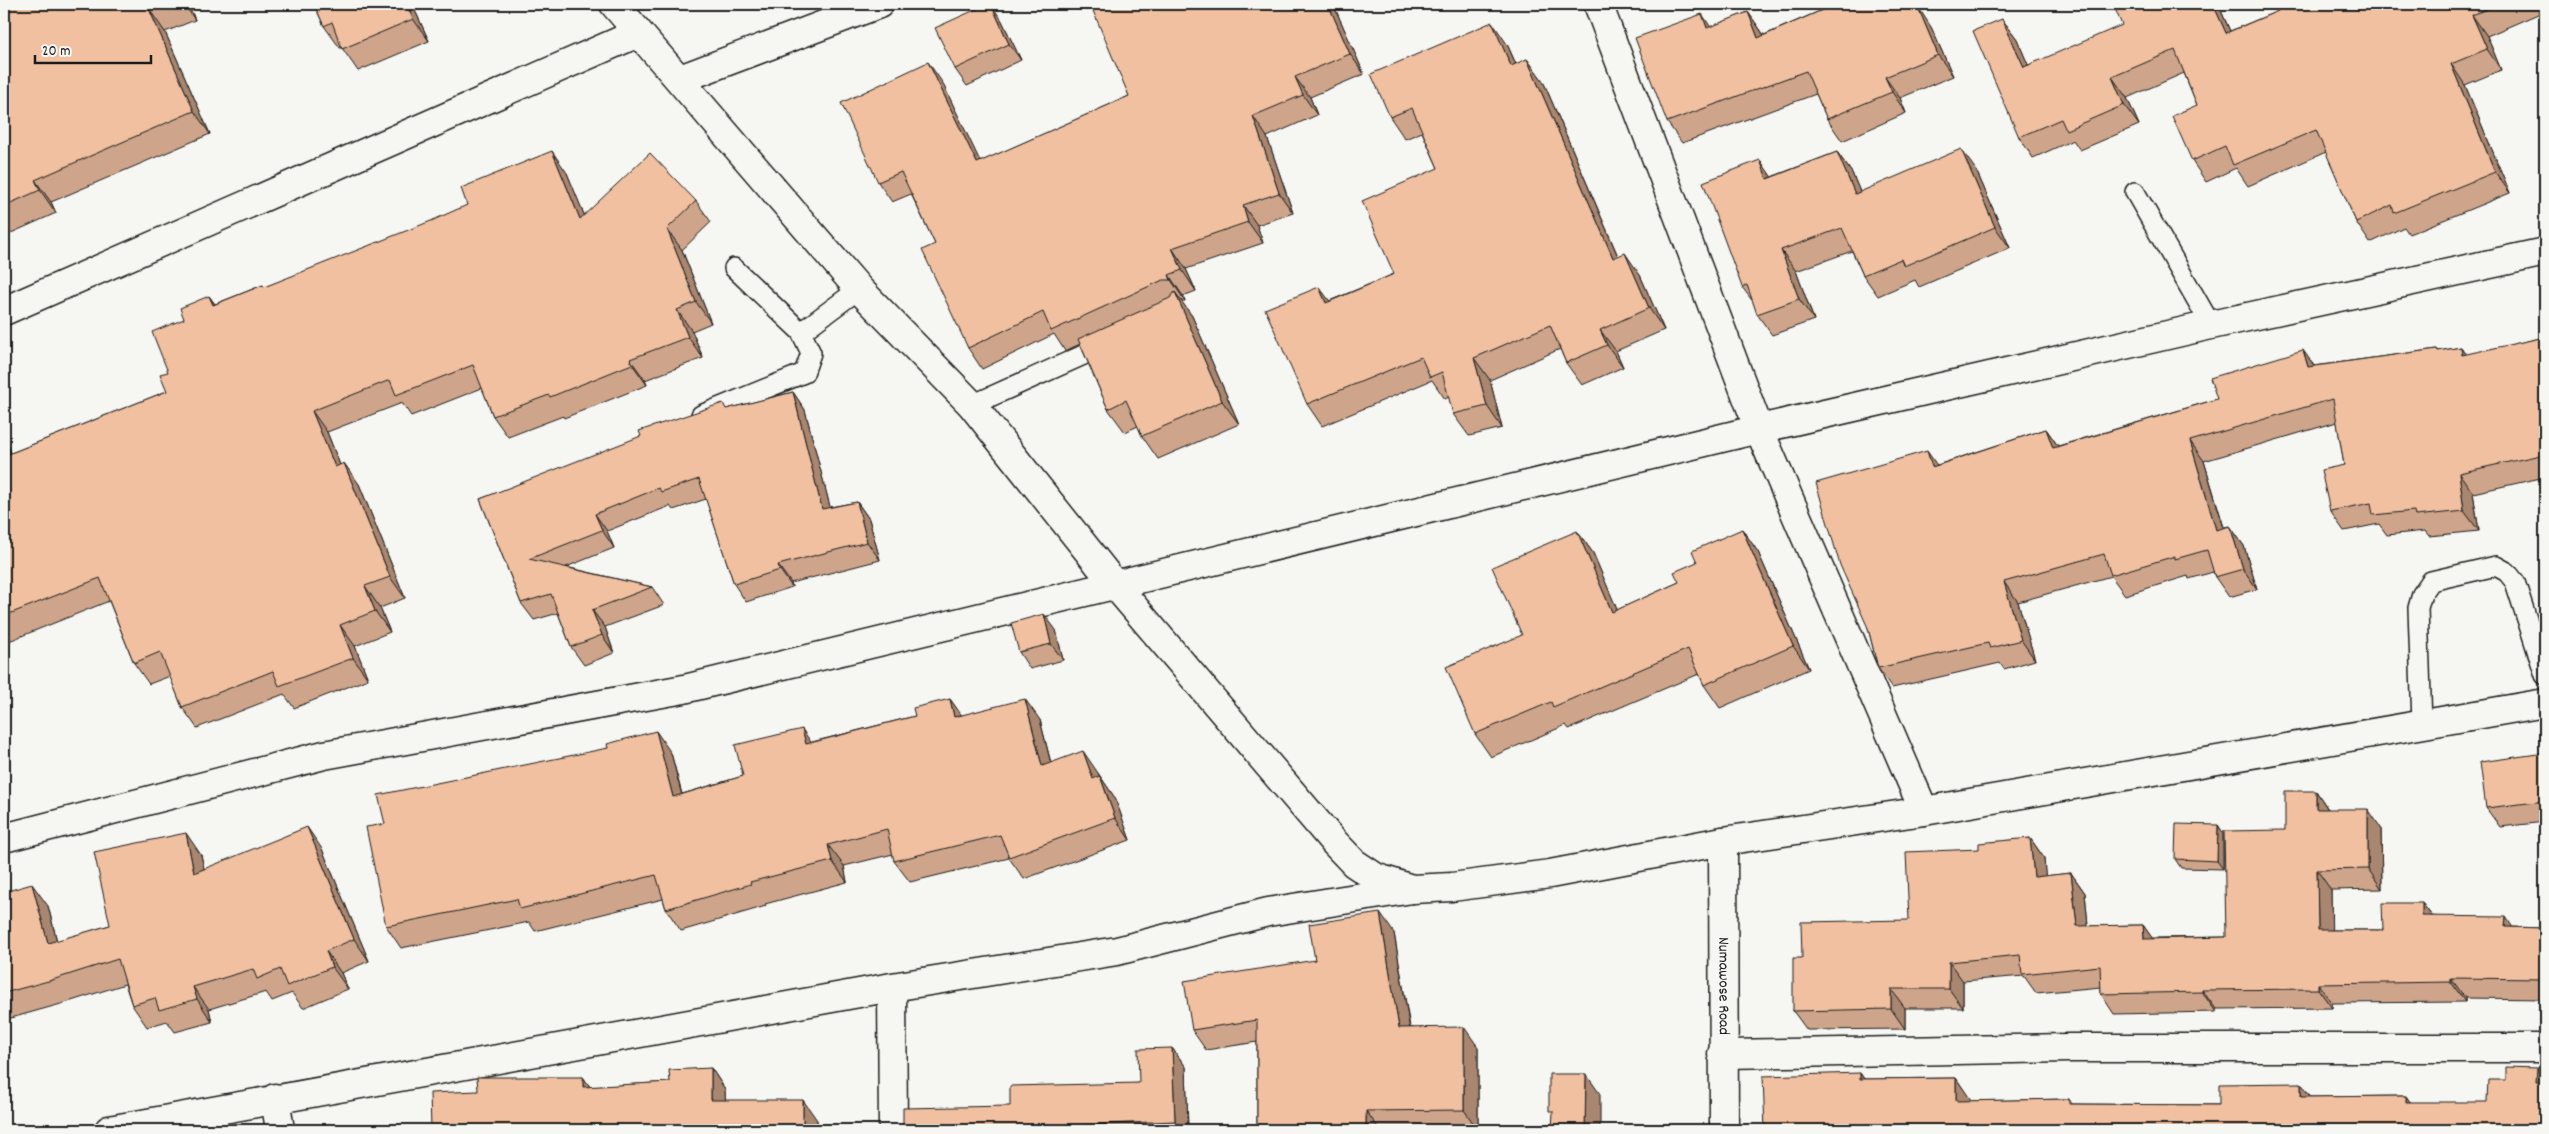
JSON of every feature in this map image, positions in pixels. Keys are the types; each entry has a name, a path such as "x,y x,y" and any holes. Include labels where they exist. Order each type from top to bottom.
{"street":[{"path":"614,4 859,289 972,405 1116,586 1333,842 1354,863 1375,877 1412,889"},
{"path":"680,79 880,4"},
{"path":"1599,4 1759,429 1924,811"},
{"path":"4,311 638,33"},
{"path":"4,838 324,755 684,689 1759,429 2211,325 2545,252"},
{"path":"109,1130 275,1098 892,987 1117,951 1268,912 1412,889 1452,887 1550,874 1723,842 1924,811 2545,703"},
{"name":"Numawose Road","path":"1723,842 1722,1054 1724,1130"},
{"path":"892,987 893,1130"},
{"path":"1722,1054 2070,1048 2545,1048"},
{"path":"275,1098 280,1130"}],"lane":[{"path":"2135,192 2211,325"},
{"path":"687,421 804,373 811,353 801,332 734,268"},
{"path":"801,332 859,289"},
{"path":"972,405 1121,338"},
{"path":"2422,724 2418,608 2422,594 2431,581 2496,566 2507,572 2516,582 2545,675"}],"building":[{"path":"4,4 162,4 149,9 194,111 35,180 40,190 4,206"},
{"path":"314,4 406,4 413,19 342,49 332,22 324,26"},
{"path":"991,4 1009,44 955,69 935,28"},
{"path":"1097,4 1328,4 1350,54 1295,77 1303,95 1253,116 1279,193 1243,205 1248,222 1172,248 1182,270 1169,275 1171,280 1163,280 1051,331 1043,312 968,348 922,250 935,244 901,172 878,182 841,103 928,62 977,163 1129,96 1091,6"},
{"path":"1836,4 1902,4 1905,10 1917,5 1938,55 1885,77 1892,92 1827,119 1806,71 1667,122 1635,38 1702,14 1707,28 1748,12 1758,38"},
{"path":"2113,4 2213,4 2226,33 2278,11 2275,4 2499,4 2472,15 2487,49 2451,64 2495,172 2394,213 2392,205 2356,222 2316,130 2233,165 2225,146 2192,161 2172,116 2197,105 2175,50 2112,77 2124,105 2066,130 2061,119 2019,137 1973,31 2002,19 2024,67 2122,25"},
{"path":"1492,22 1511,66 1527,59 1613,258 1625,253 1649,308 1600,330 1607,345 1566,363 1550,325 1474,358 1487,406 1453,414 1442,372 1430,377 1421,357 1307,404 1265,309 1319,287 1326,303 1394,274 1362,201 1438,168 1412,108 1390,117 1371,74"},
{"path":"1961,149 1995,227 1904,266 1901,259 1863,275 1842,228 1781,250 1799,299 1757,314 1747,285 1742,287 1703,182 1760,160 1767,179 1837,152 1855,194"},
{"path":"552,151 580,219 650,153 696,201 667,229 696,302 677,310 688,337 630,359 632,364 550,397 549,395 493,416 473,365 396,395 390,380 312,411 335,467 344,463 390,577 365,586 375,611 340,625 353,658 279,686 273,671 182,707 160,652 134,663 100,578 4,616 4,450 6,455 167,391 160,374 168,372 152,332 184,319 180,308 209,296 213,305 263,285 264,287 431,221 467,205 461,188"},
{"path":"1175,292 1222,401 1142,436 1126,400 1108,409 1078,339 1170,298"},
{"path":"2545,337 2545,454 2459,473 2464,511 2415,516 2414,511 2373,515 2371,503 2330,511 2321,470 2344,465 2333,399 2190,441 2216,530 2230,526 2243,569 2215,577 2207,550 2175,559 2175,556 2111,575 2104,554 2004,582 2021,640 1990,648 1988,643 1878,668 1868,628 1840,565 1816,483 1927,451 1932,467 2046,429 2053,448 2217,399 2210,378 2303,350 2308,367 2461,347 2462,355"},
{"path":"793,392 822,509 857,502 867,542 778,565 780,570 734,584 699,479 661,492 659,488 595,514 602,530 529,559 652,587 592,610 602,635 571,647 551,594 521,603 480,499 641,436 639,431 723,403 726,409"},
{"path":"1742,529 1793,646 1704,685 1688,649 1553,707 1551,702 1475,734 1446,667 1522,635 1492,567 1577,531 1612,612 1679,582 1674,572 1697,562 1692,551"},
{"path":"1044,614 1051,644 1019,652 1011,623"},
{"path":"950,699 954,717 1025,699 1042,766 1083,751 1093,779 1100,776 1115,818 1009,857 1000,835 894,861 887,829 828,845 832,861 750,882 751,884 666,909 656,875 520,909 517,899 386,926 366,827 385,824 378,795 608,748 607,744 656,731 673,797 743,776 735,745 802,729 806,744 915,716 913,708"},
{"path":"2545,753 2545,801 2486,808 2480,762"},
{"path":"2285,791 2316,791 2316,809 2368,809 2368,869 2317,870 2318,930 2383,930 2382,903 2422,903 2422,916 2506,917 2505,927 2545,928 2545,979 2451,978 2451,982 2318,984 2318,989 2202,990 2202,992 2101,994 2100,966 2022,974 2020,955 1949,962 1949,989 1891,989 1891,1009 1793,1011 1793,958 1802,958 1801,922 1909,920 1906,852 1979,849 1979,843 2030,838 2034,877 2071,873 2077,926 2143,925 2144,939 2226,937 2224,831 2285,830"},
{"path":"2176,824 2218,825 2217,861 2175,859"},
{"path":"307,827 354,939 326,951 332,967 287,986 280,969 257,979 253,969 193,987 197,999 159,1010 155,998 132,1005 118,959 4,993 4,892 32,884 48,943 110,925 94,852 186,833 194,873"},
{"path":"1380,913 1399,1028 1464,1027 1464,1110 1366,1111 1366,1130 1257,1130 1257,1020 1192,1030 1184,981 1315,960 1309,924"},
{"path":"1172,1048 1175,1121 1084,1125 1085,1130 903,1130 903,1108 1010,1106 1010,1086 1139,1083 1138,1049"},
{"path":"2506,1067 2537,1068 2536,1081 2545,1082 2545,1130 1897,1130 1897,1128 1765,1130 1763,1076 1860,1073 1860,1079 1956,1078 1956,1101 2069,1099 2069,1104 2219,1105 2219,1084 2301,1083 2301,1097 2406,1096 2406,1102 2487,1102 2488,1080 2506,1080"},
{"path":"711,1068 711,1100 803,1100 803,1130 671,1130 671,1128 624,1130 431,1130 430,1093 478,1091 477,1077 583,1077 583,1087 670,1082 669,1070"},
{"path":"1549,1074 1586,1074 1585,1130 1552,1130 1553,1111 1549,1111"}]}
